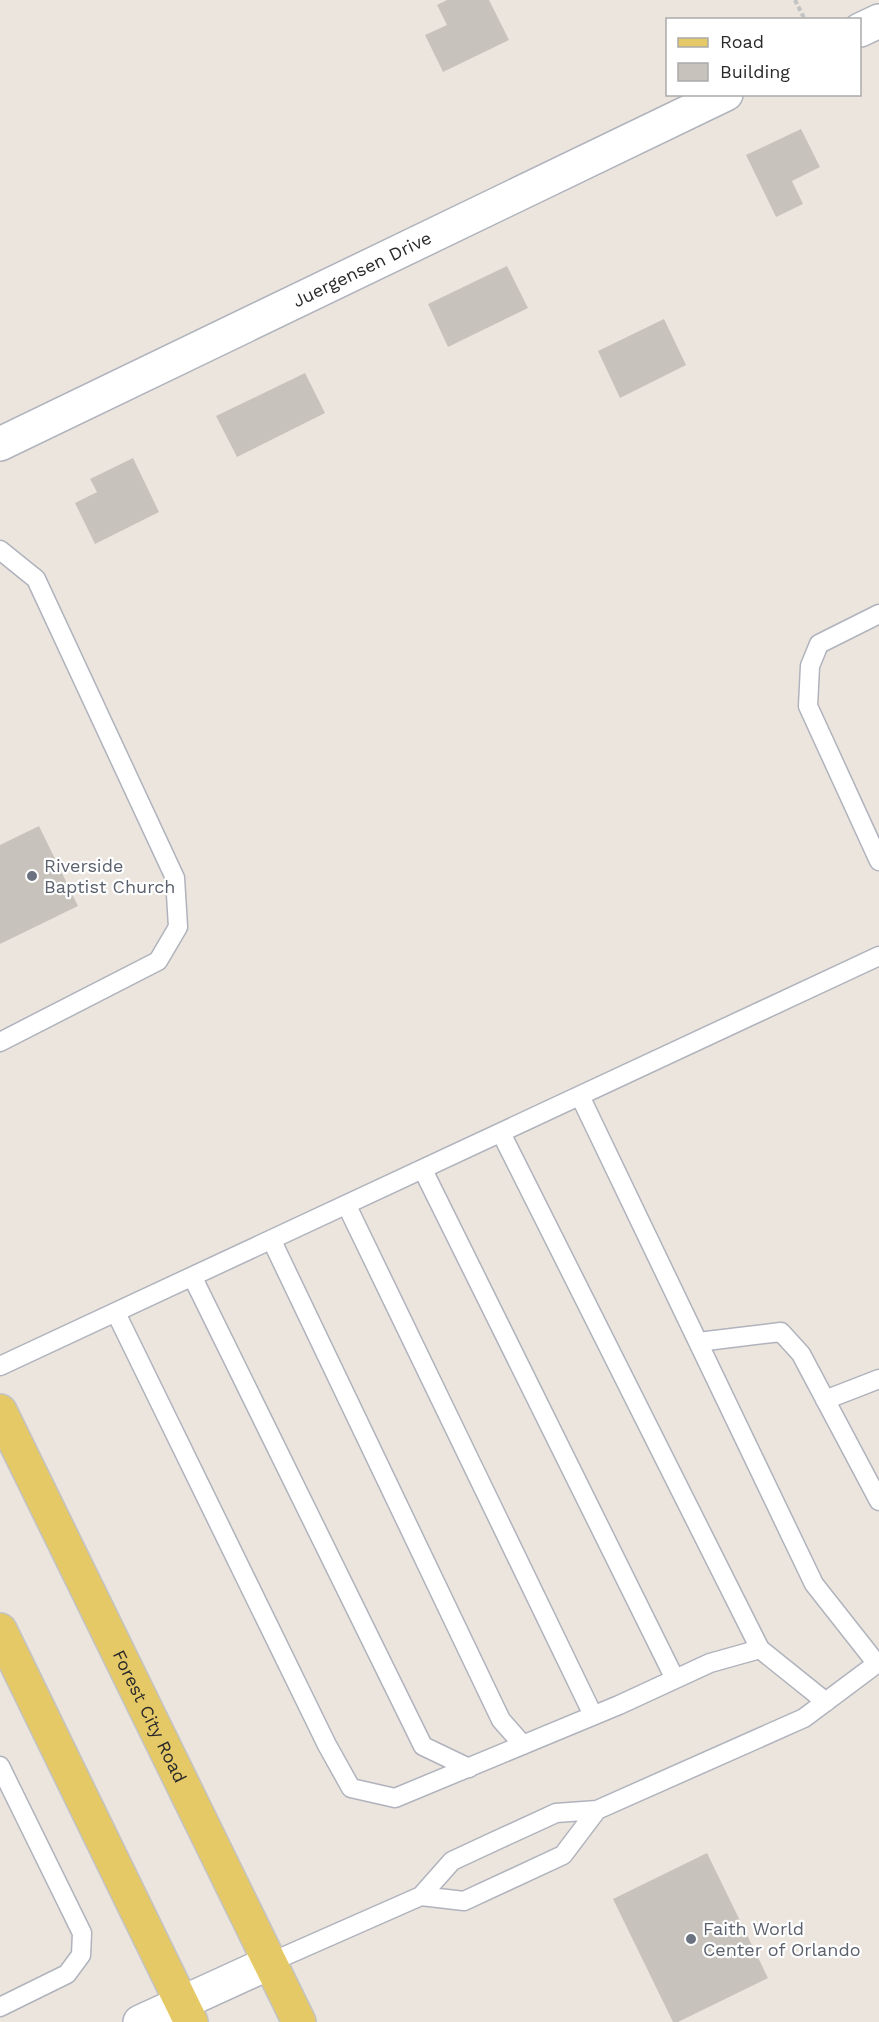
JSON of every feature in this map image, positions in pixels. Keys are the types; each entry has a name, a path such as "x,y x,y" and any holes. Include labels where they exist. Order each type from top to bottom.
{"main road":[{"name":"Forest City Road","path":"0,1411 299,2022"},
{"path":"0,1630 186,2012"}],"street":[{"path":"861,30 879,21"},
{"name":"Juergensen Drive","path":"0,444 722,96"},
{"path":"140,2022 186,2012 269,1963"}],"lane":[{"path":"0,550 36,579 175,878 178,927 158,961 0,1042"},
{"path":"879,614 819,644 810,666 808,706 879,861"},
{"path":"0,1366 193,1278 879,956"},
{"path":"269,1963 421,1896 452,1861 556,1813 597,1810 804,1718 878,1663 814,1584 580,1096"},
{"path":"501,1133 760,1649 826,1702"},
{"path":"423,1170 675,1679"},
{"path":"346,1206 593,1715"},
{"path":"272,1241 501,1720 523,1744"},
{"path":"193,1278 423,1746 469,1768"},
{"path":"116,1313 327,1745 351,1788 395,1798 710,1663 760,1649"},
{"path":"698,1342 781,1332 801,1354 879,1501"},
{"path":"825,1400 879,1379"},
{"path":"0,1766 82,1933 81,1955 67,1974 0,2007"},
{"path":"421,1896 464,1901 562,1855 597,1810"}],"path":[{"path":"795,0 804,18"}],"building":[{"path":"447,0 489,0 509,40 443,72 425,35 447,25 437,5"},
{"path":"801,129 820,167 792,181 803,204 776,217 746,155"},
{"path":"507,266 528,308 448,347 428,304"},
{"path":"664,319 686,365 620,398 598,351"},
{"path":"305,373 325,413 237,457 216,416"},
{"path":"133,458 159,512 95,544 75,503 97,492 90,479"},
{"name":"Riverside Baptist Church","path":"39,826 78,906 0,944 0,845"},
{"name":"Faith World Center of Orlando","path":"707,1853 768,1978 678,2022 673,2022 613,1899"}],"place":[{"name":"Riverside Baptist Church","path":"32,876"},
{"name":"Faith World Center of Orlando","path":"691,1939"}]}
